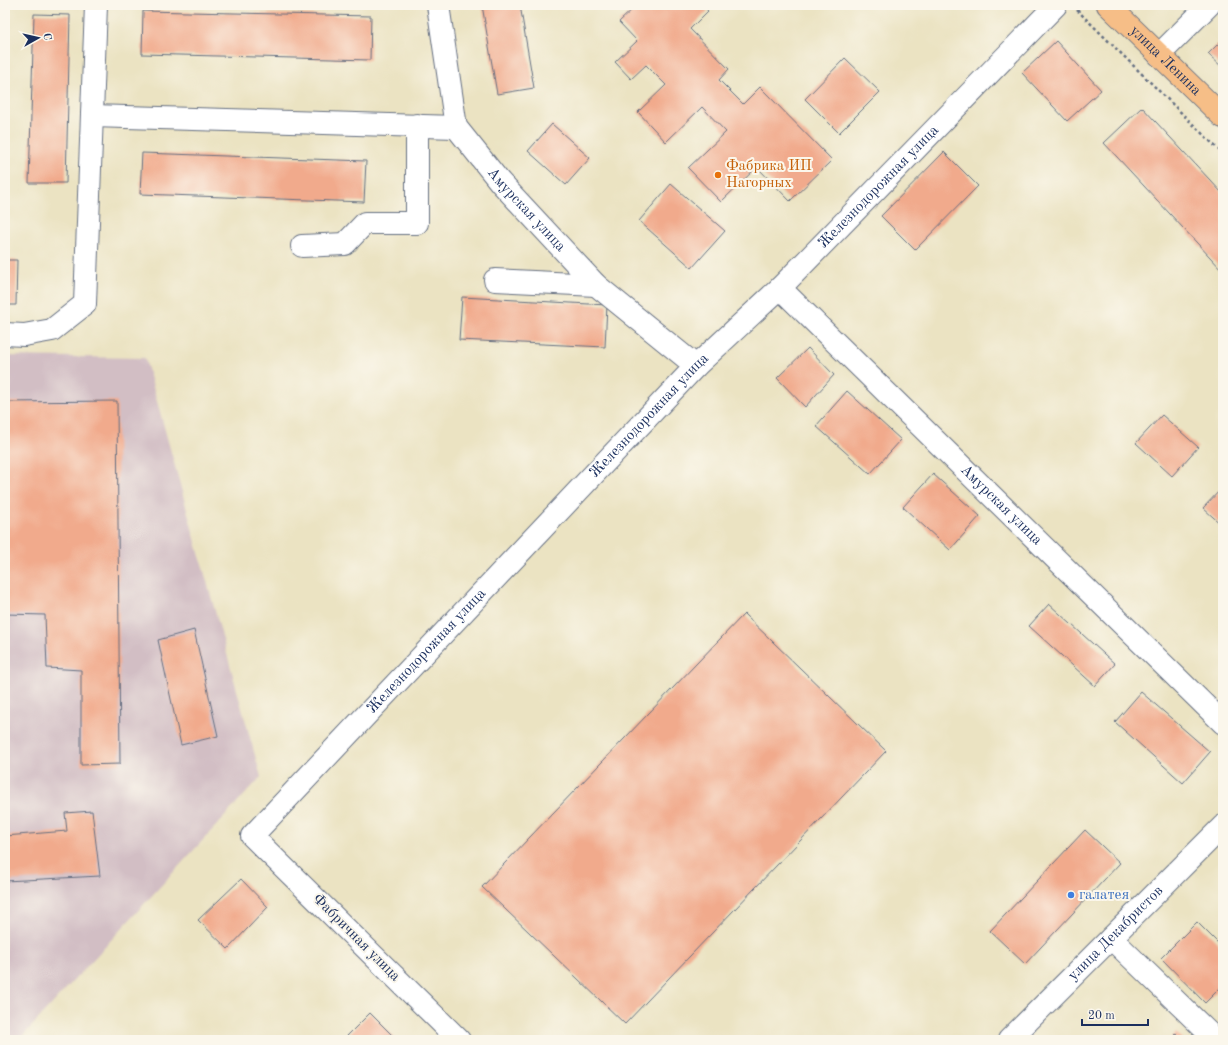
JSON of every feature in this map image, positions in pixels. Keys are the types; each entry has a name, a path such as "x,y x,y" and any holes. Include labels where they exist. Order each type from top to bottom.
{"main road":[{"name":"улица Ленина","path":"1108,5 1223,117"}],"street":[{"path":"5,334 24,335 52,330 85,304 96,5"},
{"path":"92,116 456,127 438,5"},
{"name":"Железнодорожная улица","path":"252,836 696,366 780,288 1056,5"},
{"path":"1159,55 1210,5"},
{"path":"302,246 345,244 365,222 417,223 417,126"},
{"name":"Амурская улица","path":"456,127 500,182 596,285 696,366"},
{"path":"495,280 596,285"},
{"name":"Амурская улица","path":"780,288 1223,723"},
{"name":"улица Декабристов","path":"1009,1040 1223,826"},
{"name":"Фабричная улица","path":"252,836 460,1040"},
{"path":"1111,938 1216,1040"}],"path":[{"path":"1072,5 1223,154"}],"shaded area":[{"path":"5,356 145,358 261,777 19,1040 5,1040"}],"building":[{"path":"482,5 520,5 534,88 497,94"},
{"path":"637,5 702,5 708,11 690,29 729,69 719,80 743,104 760,87 832,160 790,201 757,167 721,202 688,168 726,132 702,107 666,142 638,112 666,85 646,65 631,79 615,62 637,41 619,22"},
{"path":"143,11 371,16 370,60 142,54"},
{"path":"34,14 70,15 66,183 29,183"},
{"path":"1223,39 1223,68 1208,54"},
{"path":"1056,41 1101,90 1067,121 1022,73"},
{"path":"845,58 880,92 839,133 805,99"},
{"path":"1142,107 1223,194 1223,271 1104,143"},
{"path":"552,124 590,158 566,185 528,151"},
{"path":"944,152 978,186 915,250 881,216"},
{"path":"142,153 366,161 364,202 140,194"},
{"path":"671,184 725,231 692,268 639,221"},
{"path":"5,260 17,260 16,305 5,305"},
{"path":"462,297 607,305 605,347 459,340"},
{"path":"808,348 834,375 805,407 777,378"},
{"path":"847,391 901,440 870,474 816,426"},
{"path":"117,401 120,764 81,765 81,670 47,668 45,615 5,614 5,402"},
{"path":"1162,415 1198,447 1172,476 1136,443"},
{"path":"933,474 980,516 950,550 903,507"},
{"path":"1223,487 1223,526 1203,508"},
{"path":"1049,604 1115,664 1095,686 1029,626"},
{"path":"744,614 886,751 625,1024 482,887"},
{"path":"194,630 218,736 181,745 158,640"},
{"path":"1141,692 1210,752 1183,783 1115,722"},
{"path":"92,811 100,876 5,881 5,836 67,831 65,813"},
{"path":"1085,830 1120,863 1025,964 990,931"},
{"path":"241,879 268,907 228,949 198,920"},
{"path":"1197,922 1223,948 1223,985 1205,1003 1161,958"},
{"path":"370,1013 397,1040 343,1040"},
{"path":"1176,1033 1183,1040 1169,1040"}],"place":[{"name":"Фабрика ИП Нагорных","path":"718,175"},
{"name":"галатея","path":"1071,895"}]}
